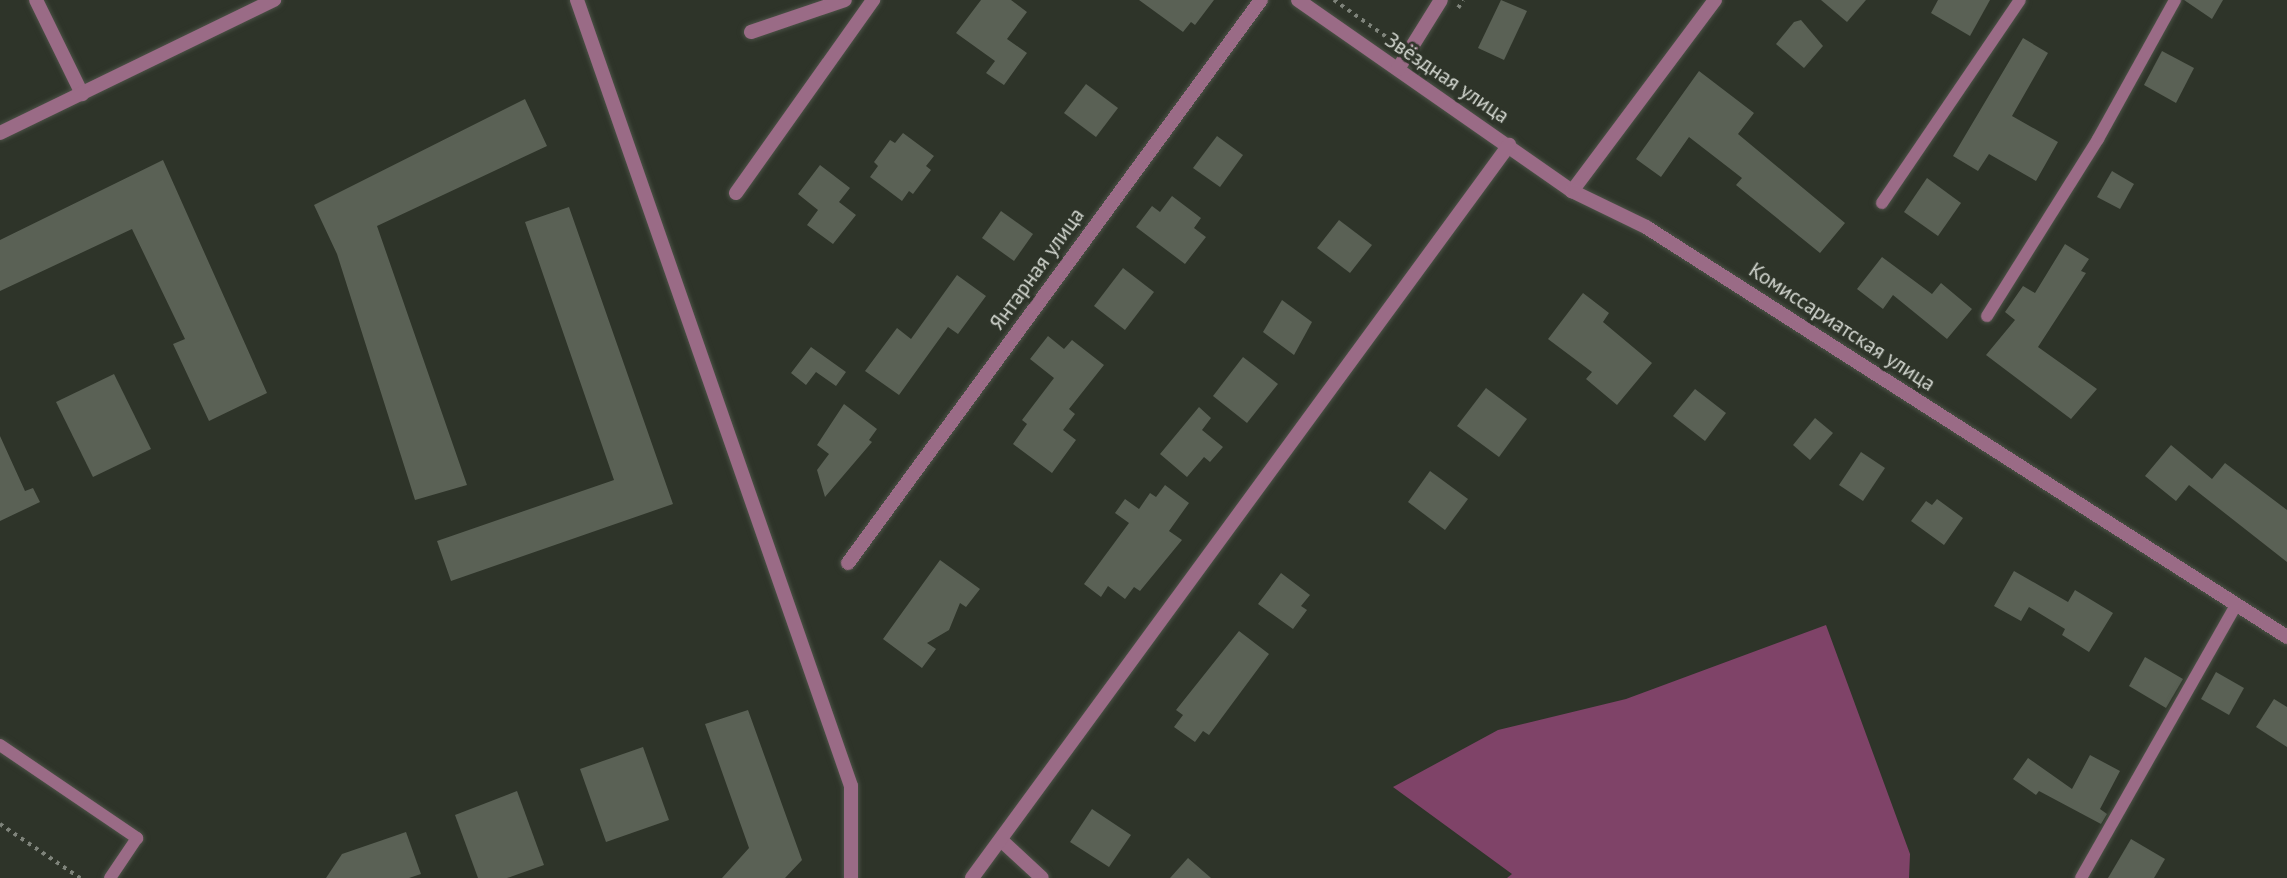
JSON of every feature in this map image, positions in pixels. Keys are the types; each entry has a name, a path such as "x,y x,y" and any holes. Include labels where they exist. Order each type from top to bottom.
{"street":[{"path":"36,0 82,94"},
{"path":"0,133 274,0"},
{"path":"577,0 851,786 851,878"},
{"path":"751,32 845,0"},
{"path":"736,193 873,0"},
{"name":"Янтарная улица","path":"848,563 1261,0"},
{"name":"Звёздная улица","path":"1298,0 1572,191"},
{"path":"1398,69 1441,0"},
{"path":"1572,191 1715,0"},
{"path":"972,878 1002,841 1509,145"},
{"name":"Комиссариатская улица","path":"1572,191 1646,227 2287,637"},
{"path":"1002,841 1042,878"}],"lane":[{"path":"1882,203 2020,0"},
{"path":"1987,316 2098,139 2175,0"},
{"path":"2081,878 2236,605"},
{"path":"0,746 137,838 110,878"}],"path":[{"path":"0,824 80,878"}],"shaded area":[{"path":"1826,625 1910,854 1909,878 1507,878 1512,874 1393,787 1498,730 1626,699"}],"building":[{"path":"981,0 1011,0 1027,12 1007,39 1027,53 1004,85 986,73 995,61 956,33"},
{"path":"1139,0 1214,0 1195,25 1191,22 1183,32"},
{"path":"1501,0 1527,11 1504,60 1478,48"},
{"path":"1821,0 1866,0 1847,22"},
{"path":"1938,0 1990,0 1970,36 1931,13"},
{"path":"2184,0 2223,0 2212,19"},
{"path":"1801,20 1823,46 1804,68 1776,44 1794,22"},
{"path":"2023,38 2048,53 2012,116 2058,142 2036,181 1989,154 1978,171 1953,156"},
{"path":"2162,51 2194,68 2176,103 2144,85"},
{"path":"1699,71 1754,113 1738,134 1845,223 1820,253 1736,185 1742,178 1689,137 1661,177 1636,159"},
{"path":"1086,84 1118,108 1096,137 1064,113"},
{"path":"525,99 547,146 377,226 467,485 415,500 337,254 314,205"},
{"path":"903,133 934,156 926,166 931,170 913,194 909,191 902,201 870,177 878,166 874,162 890,140 895,143"},
{"path":"1217,136 1243,155 1220,187 1193,168"},
{"path":"163,160 267,393 209,421 173,344 185,339 132,229 0,291 0,240"},
{"path":"820,165 850,188 839,202 856,215 833,244 807,225 818,210 798,194"},
{"path":"2112,171 2134,184 2120,209 2097,197"},
{"path":"1927,178 1961,203 1938,236 1904,212"},
{"path":"1172,196 1201,218 1194,228 1206,237 1185,264 1136,227 1152,206 1160,212"},
{"path":"569,207 673,504 451,581 437,541 614,480 525,222"},
{"path":"1001,211 1033,234 1014,261 982,238"},
{"path":"1339,220 1372,245 1350,273 1317,248"},
{"path":"2065,244 2089,259 2081,271 2086,273 2038,347 2097,389 2071,419 1986,355 2015,320 2005,312 2023,286 2035,293"},
{"path":"1882,257 1932,294 1941,283 1972,309 1947,339 1893,295 1883,309 1857,289"},
{"path":"1123,268 1154,292 1125,330 1094,306"},
{"path":"957,275 986,296 958,334 948,327 899,395 865,371 897,328 911,339"},
{"path":"1583,293 1609,313 1603,322 1652,363 1617,405 1586,379 1592,372 1548,339"},
{"path":"1282,300 1312,322 1294,355 1263,332"},
{"path":"1048,336 1064,349 1072,340 1104,365 1069,409 1075,414 1063,430 1076,440 1052,473 1013,444 1027,424 1022,420 1054,378 1030,359"},
{"path":"811,347 846,372 836,386 816,372 806,385 791,373"},
{"path":"1243,357 1278,384 1247,423 1213,396"},
{"path":"114,374 151,449 93,477 56,402"},
{"path":"1486,388 1527,419 1499,457 1457,426"},
{"path":"1695,389 1726,413 1705,441 1673,416"},
{"path":"844,404 877,429 869,440 872,442 825,497 817,470 829,454 817,445"},
{"path":"1199,407 1211,418 1202,430 1223,447 1210,462 1204,457 1187,477 1160,454"},
{"path":"1815,418 1833,433 1810,460 1793,445"},
{"path":"0,436 25,491 33,488 40,502 0,521"},
{"path":"2171,445 2212,479 2225,463 2287,510 2287,562 2189,485 2176,501 2145,476"},
{"path":"1861,452 1885,468 1863,501 1839,485"},
{"path":"1430,471 1468,499 1445,530 1408,502"},
{"path":"1165,485 1189,503 1169,531 1182,540 1140,591 1134,587 1125,599 1108,586 1101,597 1084,584 1129,523 1115,513 1125,499 1139,509 1150,493 1156,497"},
{"path":"1937,499 1963,518 1944,545 1911,521 1926,501 1932,505"},
{"path":"940,560 980,589 966,607 960,603 949,630 927,643 936,649 922,668 883,639"},
{"path":"2014,571 2068,602 2075,590 2113,613 2089,652 2062,635 2065,629 2029,607 2021,621 1994,606"},
{"path":"1281,573 1310,595 1301,606 1307,610 1293,629 1258,604"},
{"path":"1239,631 1269,654 1209,735 1203,731 1195,742 1174,727 1183,715 1176,710"},
{"path":"2145,657 2183,679 2166,708 2129,686"},
{"path":"2216,672 2244,688 2229,715 2201,699"},
{"path":"2274,699 2287,707 2287,747 2256,727"},
{"path":"748,710 802,860 785,878 722,878 749,848 705,724"},
{"path":"643,747 669,820 606,842 580,769"},
{"path":"2090,755 2120,771 2100,809 2107,814 2101,824 2039,791 2036,795 2013,779 2028,758 2072,789"},
{"path":"517,791 544,865 507,878 478,878 455,815"},
{"path":"1092,809 1131,835 1109,867 1070,842"},
{"path":"406,832 421,874 409,878 326,878 342,854"},
{"path":"2131,839 2165,859 2154,878 2108,878"},
{"path":"1188,858 1211,878 1170,878"}]}
